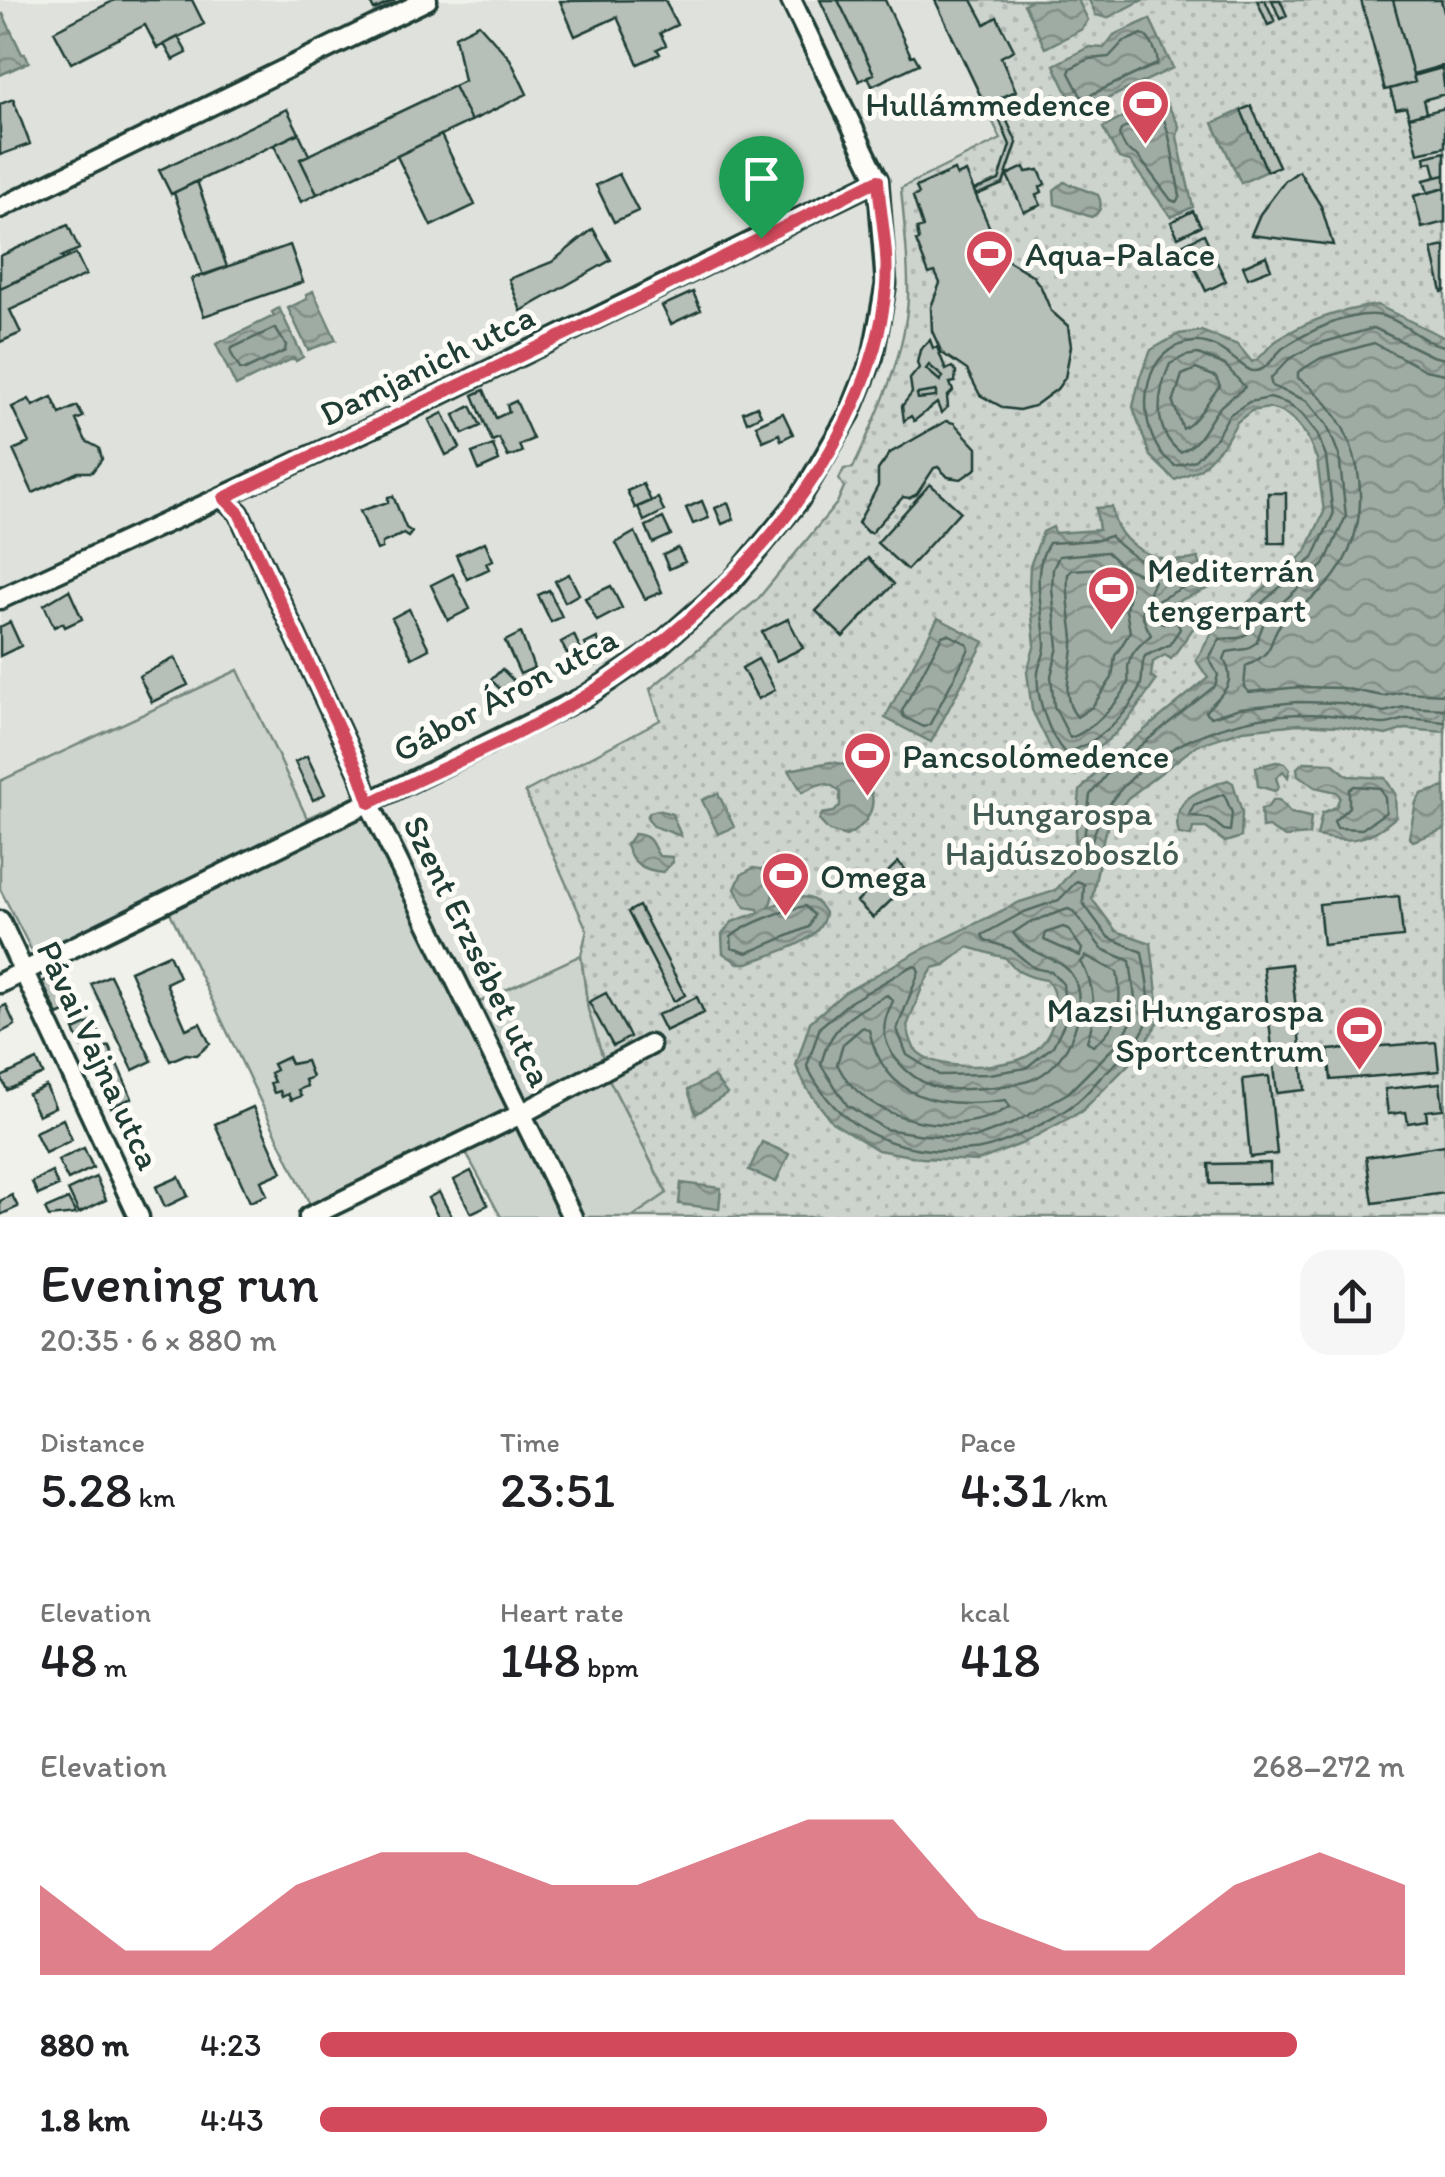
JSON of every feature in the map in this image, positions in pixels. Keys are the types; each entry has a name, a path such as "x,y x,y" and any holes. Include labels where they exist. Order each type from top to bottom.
{"street":[{"path":"0,208 427,0"},
{"path":"791,0 878,180"},
{"name":"Damjanich utca","path":"0,598 224,498 878,180"},
{"name":"Gábor Áron utca","path":"0,982 586,696 650,653 744,568 807,486 850,413 873,356 886,284 878,180"},
{"name":"Szent Erzsébet utca","path":"224,498 239,513 370,803 572,1217"},
{"name":"Pávai Vajna utca","path":"0,921 139,1217"},
{"path":"309,1217 521,1114 650,1045"}],"shaded area":[{"path":"0,0 935,0 1001,140 901,189 908,300 901,340 883,401 837,503 757,600 650,689 660,720 525,792 587,930 581,955 469,1008 367,791 308,818 238,670 0,781"}],"green space":[{"name":"Hungarospa Hajdúszoboszló","path":"935,0 1445,0 1445,1217 632,1217 667,1193 610,1081 588,1009 581,955 587,930 525,792 660,720 650,689 757,600 837,503 844,487 839,479 844,469 853,468 902,342 908,284 901,188 1001,139"},
{"path":"238,670 307,818 367,791 469,1007 581,955 588,1009 610,1081 667,1194 632,1217 501,1217 460,1142 313,1211 165,902 34,955 0,889 0,781"}],"water":[{"path":"1032,0 1078,0 1088,20 1082,29 1045,48 1024,4"},
{"path":"1089,0 1141,1 1107,18 1096,15"},
{"path":"3,14 29,62 0,75 0,16"},
{"path":"1150,19 1173,68 1077,113 1054,65 1089,47 1104,48 1114,35"},
{"name":"Hullámmedence","path":"1163,96 1179,126 1177,137 1193,207 1171,217 1130,161 1119,158 1103,128"},
{"path":"1251,106 1279,166 1241,183 1213,123"},
{"path":"1064,182 1098,195 1099,211 1091,217 1055,204 1054,190"},
{"path":"313,291 336,340 308,350 288,308 307,299 306,295"},
{"path":"1377,305 1445,338 1445,732 1405,729 1386,735 1339,726 1298,724 1243,730 1197,745 1128,798 1104,835 1092,899 1116,931 1151,943 1160,1019 1138,1055 1082,1111 1021,1144 977,1161 922,1158 878,1150 832,1122 796,1066 810,1022 844,993 917,952 1020,902 1055,891 1072,871 1080,791 1104,763 1208,678 1196,660 1216,626 1239,628 1244,606 1305,553 1324,512 1317,459 1307,436 1294,420 1269,408 1251,411 1237,422 1224,444 1200,469 1175,480 1150,456 1133,407 1151,350 1179,334 1201,331 1238,345 1252,362 1299,327","holes":["968,947 1006,958 1024,974 1047,980 1053,990 1055,1014 1040,1046 1021,1059 981,1066 936,1062 915,1049 907,1026 933,968 944,965"]},
{"path":"279,308 303,357 236,386 216,344 274,316 272,312"},
{"name":"Mediterrán tengerpart","path":"1112,507 1115,521 1131,544 1170,560 1198,558 1209,588 1164,607 1164,613 1191,604 1205,605 1205,612 1171,659 1165,655 1153,662 1151,676 1156,681 1116,733 1092,752 1060,767 1032,710 1027,672 1035,644 1030,566 1043,532 1053,527 1055,533 1099,530 1096,508"},
{"path":"938,618 984,642 931,742 885,718"},
{"name":"Pancsolómedence","path":"831,762 858,772 872,793 868,816 846,836 829,831 819,820 822,814 834,812 840,806 840,792 825,784 802,792 789,770"},
{"path":"1304,762 1332,763 1348,776 1385,778 1395,794 1396,817 1359,838 1317,836 1322,813 1336,807 1340,797 1337,792 1315,787 1298,775 1297,768"},
{"path":"1285,763 1290,769 1288,777 1283,771 1276,778 1279,787 1275,791 1258,786 1256,767"},
{"path":"1228,780 1233,783 1242,812 1241,837 1225,842 1206,828 1193,828 1191,836 1179,834 1178,812 1189,797"},
{"path":"1445,787 1445,829 1413,841 1409,837 1416,802 1421,794"},
{"path":"718,793 734,827 718,834 702,800"},
{"path":"1279,800 1291,813 1311,817 1309,835 1285,837 1268,827 1262,828 1261,809"},
{"path":"658,810 672,814 681,836 653,826 647,817"},
{"path":"634,834 648,838 659,856 672,857 673,862 663,872 639,865 626,845"},
{"name":"Omega","path":"753,868 771,876 774,887 769,907 800,897 813,900 825,913 822,924 806,940 748,963 738,963 723,953 722,934 732,922 759,912 745,907 735,889 741,875"},
{"path":"713,1076 727,1094 696,1114 688,1090"},
{"path":"762,1142 789,1154 776,1182 749,1170"},
{"path":"681,1183 721,1188 719,1209 679,1204"}],"building":[{"path":"115,0 192,0 204,24 157,48 145,25 71,63 54,31"},
{"path":"369,0 395,0 374,10"},
{"path":"665,0 677,25 660,33 666,45 657,49 660,54 638,64 617,17 575,36 560,1"},
{"path":"820,0 838,0 874,74 859,81"},
{"path":"838,0 885,0 911,56 919,64 872,86 868,76 874,74"},
{"path":"935,0 972,0 985,24 997,17 1014,50 1001,57 1016,91 985,105"},
{"path":"1257,0 1265,0 1275,22 1268,25"},
{"path":"1272,0 1280,0 1287,16 1280,19"},
{"path":"1361,0 1393,0 1415,82 1385,90"},
{"path":"1393,0 1441,0 1445,16 1445,65 1413,74"},
{"path":"479,24 510,59 527,94 471,121 454,86 464,81 455,36"},
{"path":"178,37 187,53 173,60 164,44"},
{"path":"1442,68 1445,94 1423,100 1426,112 1409,117 1406,107 1396,109 1390,89 1415,82 1413,76"},
{"path":"454,86 471,121 317,194 300,159"},
{"path":"13,99 30,144 0,155 0,104"},
{"path":"997,99 1017,143 1003,184 976,195 974,190 999,180 1010,145 992,102"},
{"path":"1251,106 1279,166 1267,171 1241,110"},
{"path":"1445,108 1445,147 1418,153 1409,117"},
{"path":"287,109 299,133 171,194 159,170"},
{"path":"299,133 309,155 300,159 317,194 301,202 274,145"},
{"path":"441,135 475,205 431,226 397,156"},
{"path":"1445,152 1445,175 1436,177 1432,162 1426,163 1425,157"},
{"path":"1024,167 1026,172 1039,170 1045,184 1036,195 1041,205 1024,212 1007,175"},
{"name":"Aqua-Palace","path":"954,170 957,176 966,172 1002,257 1032,275 1051,311 1068,326 1071,346 1065,378 1034,406 1004,408 980,395 967,370 942,353 932,331 931,307 940,283 935,272 929,274 916,241 917,229 923,227 913,197 919,194 916,187"},
{"path":"1299,171 1321,206 1333,245 1251,235 1260,214 1285,181"},
{"path":"619,174 638,211 614,222 596,185"},
{"path":"1445,175 1445,188 1428,193 1424,180"},
{"path":"197,181 227,267 203,276 174,193"},
{"path":"1445,188 1445,222 1422,228 1414,196"},
{"path":"1193,211 1201,226 1178,237 1171,222"},
{"path":"68,225 79,249 0,289 0,256"},
{"path":"593,229 611,260 521,311 509,279 552,262"},
{"path":"1204,234 1209,245 1188,255 1182,245"},
{"path":"290,245 303,282 204,316 191,279"},
{"path":"1445,246 1445,291 1442,292 1432,249"},
{"path":"76,254 86,275 10,310 21,333 0,342 0,288"},
{"path":"1213,254 1226,281 1206,291 1193,264"},
{"path":"1266,256 1271,269 1248,278 1243,266"},
{"path":"693,292 701,310 671,324 662,306"},
{"path":"930,340 946,370 952,367 956,372 955,382 950,383 953,391 947,397 948,407 941,413 937,403 914,421 911,416 904,421 902,406 912,393 910,379 919,368 920,350"},
{"path":"929,365 943,377 940,381 926,369"},
{"path":"484,390 496,418 509,412 507,405 516,401 533,439 519,445 522,452 508,457 499,438 492,441 473,395"},
{"path":"936,391 936,397 918,399 917,394"},
{"path":"52,397 60,414 77,406 83,417 76,420 86,441 99,448 102,459 92,472 78,472 33,493 13,450 29,443 12,407 29,399 33,406"},
{"path":"471,406 481,426 463,434 454,415"},
{"path":"757,406 761,415 747,422 743,412"},
{"path":"443,413 460,448 446,455 429,420"},
{"path":"783,413 793,434 781,440 779,434 763,441 756,425"},
{"path":"946,421 954,423 977,448 977,468 961,479 948,477 938,467 934,468 917,494 903,497 871,533 867,532 858,523 878,486 878,470 890,453"},
{"path":"493,445 499,461 479,470 472,453"},
{"path":"643,484 651,501 635,508 627,491"},
{"path":"930,484 960,511 907,570 877,543"},
{"path":"1268,493 1286,493 1286,543 1269,543"},
{"path":"393,496 406,528 412,532 408,537 403,534 382,543 377,550 360,511 388,502 388,497"},
{"path":"658,498 664,511 644,521 638,507"},
{"path":"702,501 709,518 693,524 686,508"},
{"path":"728,503 734,519 722,524 715,508"},
{"path":"663,518 671,535 653,543 646,526"},
{"path":"635,532 662,592 645,599 616,543"},
{"path":"485,542 493,560 486,563 489,569 467,579 456,555"},
{"path":"678,548 685,562 669,569 663,555"},
{"path":"868,558 894,584 843,637 816,611"},
{"path":"453,574 470,609 448,620 431,585"},
{"path":"569,574 579,594 565,602 555,581"},
{"path":"611,586 622,608 597,621 585,598"},
{"path":"69,590 82,619 65,627 63,623 54,627 44,605"},
{"path":"549,590 562,617 551,622 538,595"},
{"path":"409,609 429,649 412,658 392,618"},
{"path":"788,619 803,648 776,661 762,632"},
{"path":"10,622 21,646 0,656 0,627"},
{"path":"521,633 534,668 520,674 505,641"},
{"path":"574,635 580,648 567,654 561,642"},
{"path":"597,638 608,659 596,665 585,644"},
{"path":"175,658 188,685 152,702 139,676"},
{"path":"758,659 775,690 758,699 742,668"},
{"path":"502,669 517,684 506,695 491,680"},
{"path":"307,756 325,794 313,800 295,762"},
{"path":"898,862 914,878 873,918 857,902"},
{"path":"1399,896 1403,937 1323,945 1319,904"},
{"path":"639,906 685,995 674,1001 628,912"},
{"path":"169,954 179,977 166,983 186,1029 200,1023 210,1044 197,1055 186,1054 170,1061 130,971"},
{"path":"1291,964 1305,1090 1277,1093 1263,967"},
{"path":"59,974 75,1007 58,1015 42,982"},
{"path":"110,975 152,1061 133,1070 91,984"},
{"path":"606,993 630,1037 613,1046 589,1002"},
{"path":"697,997 704,1013 665,1031 657,1015"},
{"path":"6,1005 15,1025 0,1033 0,1008"},
{"path":"94,1021 102,1039 82,1047 74,1030"},
{"path":"1436,1042 1439,1071 1331,1080 1328,1050"},
{"path":"109,1046 132,1098 111,1107 88,1055"},
{"path":"288,1057 291,1064 306,1061 312,1077 305,1080 307,1086 298,1090 301,1096 291,1100 288,1094 282,1097 280,1091 274,1093 270,1083 274,1082 270,1073 276,1070 273,1064"},
{"path":"37,1060 43,1074 7,1090 1,1077"},
{"path":"1269,1076 1277,1154 1250,1157 1243,1079"},
{"path":"1440,1083 1443,1109 1426,1111 1427,1120 1408,1123 1406,1112 1388,1114 1385,1089"},
{"path":"46,1086 55,1107 38,1115 28,1094"},
{"path":"253,1107 282,1172 261,1181 267,1195 250,1202 215,1124"},
{"path":"63,1119 72,1140 45,1153 35,1132"},
{"path":"1445,1145 1445,1193 1373,1203 1366,1157"},
{"path":"84,1148 93,1168 68,1180 58,1160"},
{"path":"1270,1163 1270,1183 1210,1184 1209,1164"},
{"path":"471,1171 488,1205 471,1213 454,1180"},
{"path":"52,1172 58,1186 38,1195 32,1182"},
{"path":"96,1177 106,1200 79,1213 68,1190"},
{"path":"179,1177 188,1196 165,1207 156,1187"},
{"path":"439,1192 452,1217 438,1217 428,1198"},
{"path":"12,1195 18,1207 0,1215 0,1201"},
{"path":"68,1199 76,1214 49,1217 45,1209"}],"place":[{"name":"Hullámmedence","path":"1146,146"},
{"name":"Aqua-Palace","path":"990,296"},
{"name":"Mediterrán tengerpart","path":"1112,632"},
{"name":"Pancsolómedence","path":"867,798"},
{"name":"Omega","path":"785,918"},
{"name":"Mazsi Hungarospa Sportcentrum","path":"1359,1072"}],"route":[{"path":"878,180 886,284 873,356 850,413 798,500 732,581 650,653 586,696 370,803 239,513 224,498 761,238 878,180"}]}
